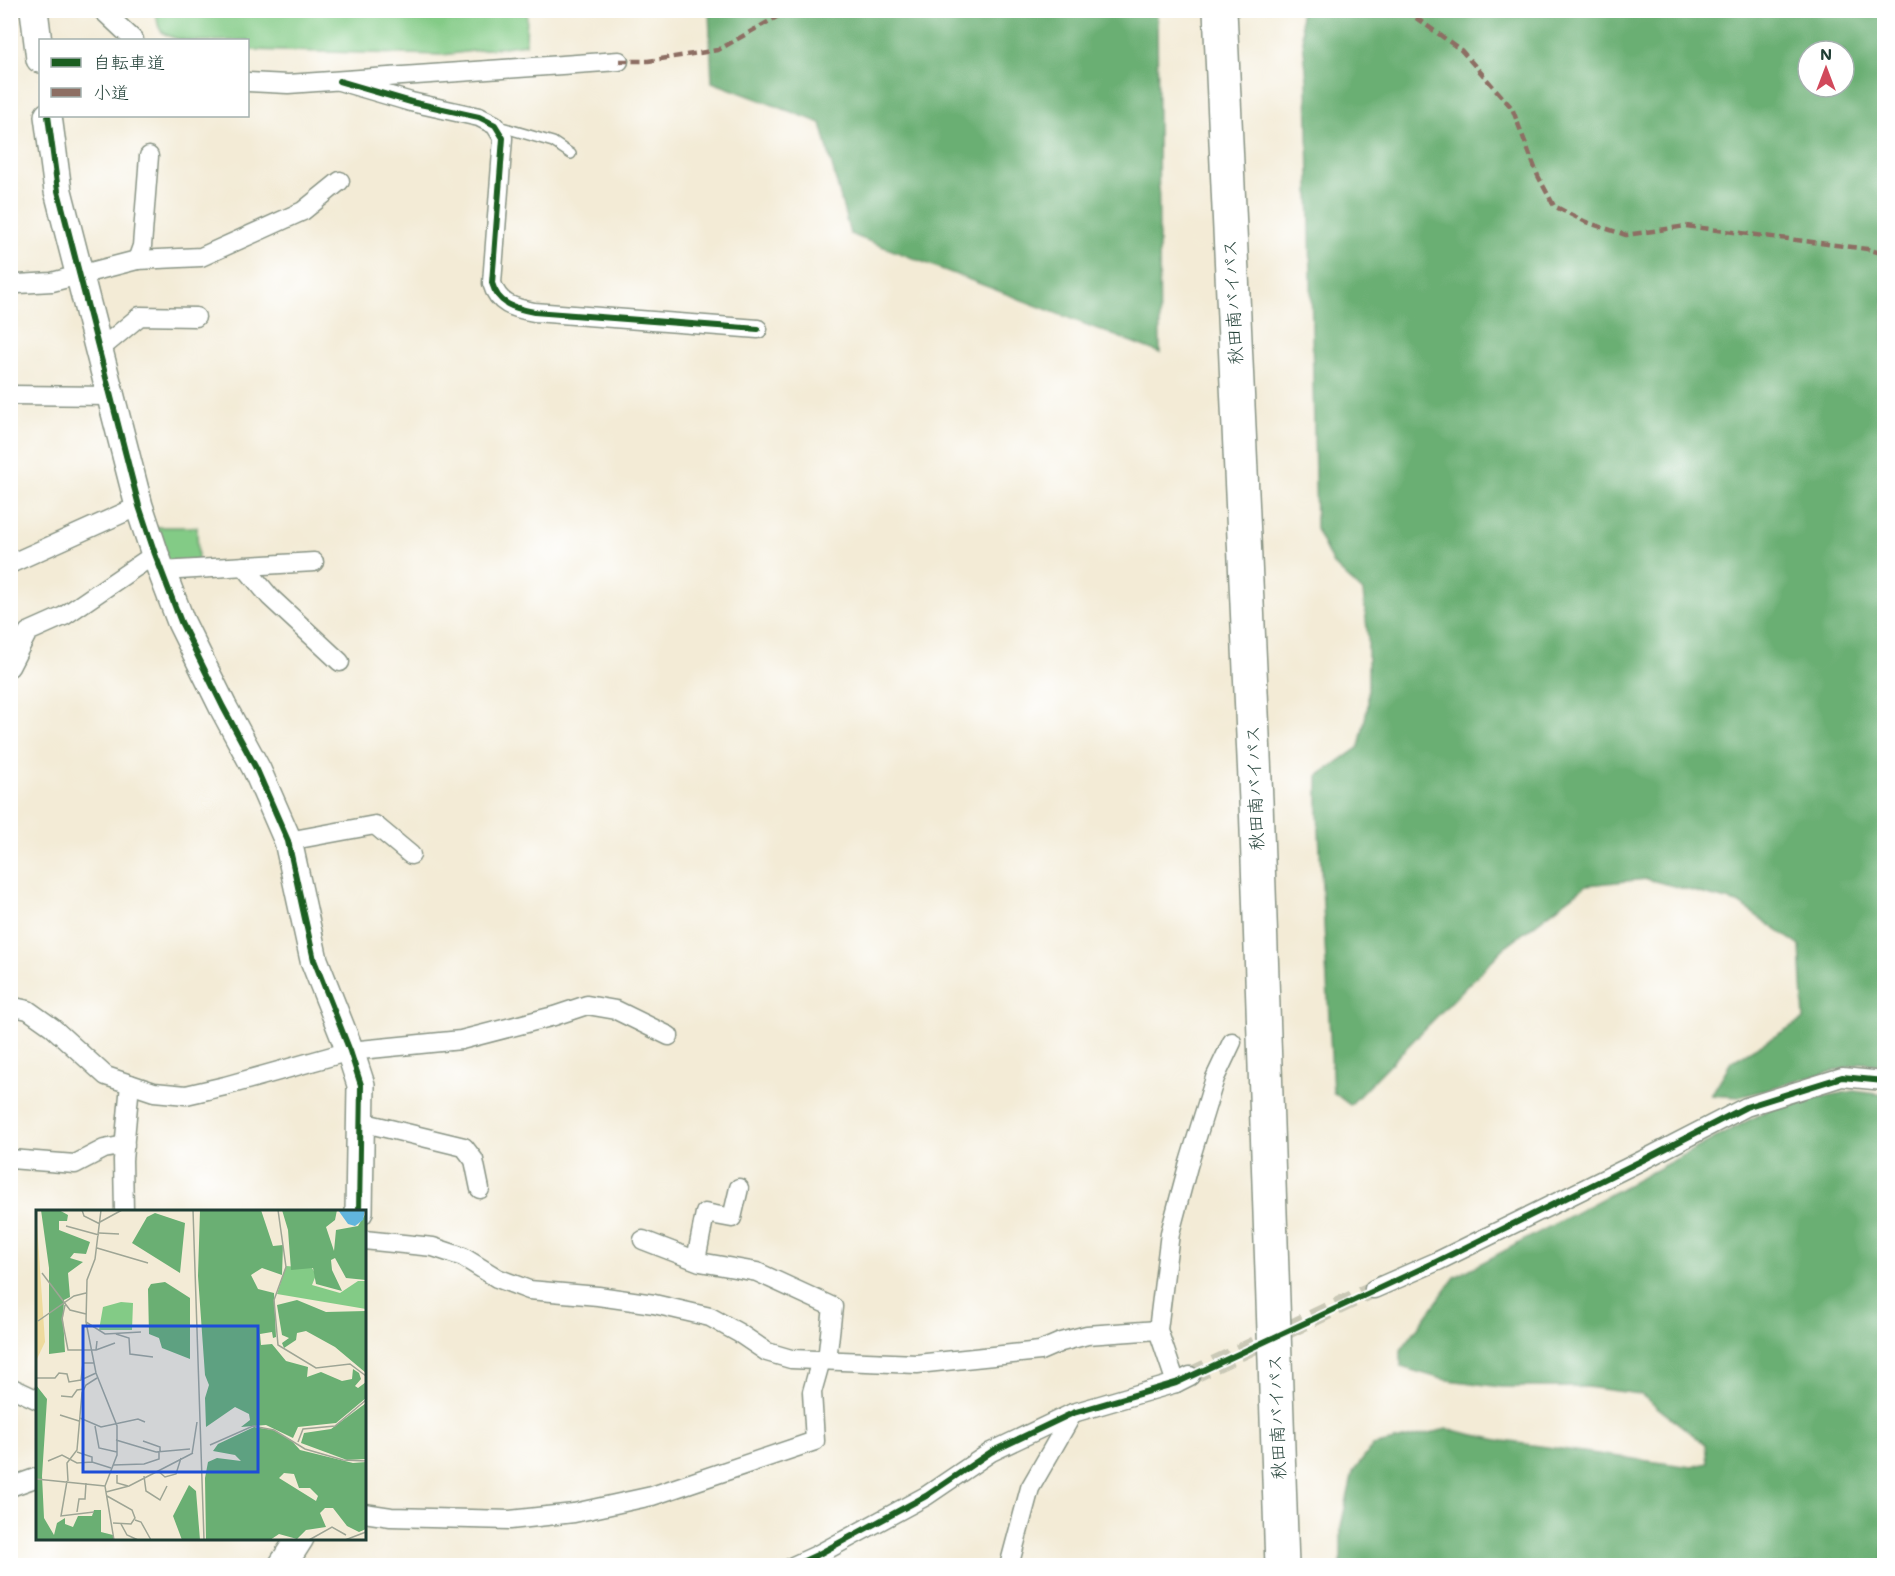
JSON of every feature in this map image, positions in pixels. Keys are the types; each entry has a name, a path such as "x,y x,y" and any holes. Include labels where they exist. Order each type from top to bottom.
{"highway":[{"name":"秋田南バイパス","path":"1220,10 1256,801 1282,1566"}],"street":[{"path":"34,10 39,51"},
{"path":"102,10 133,39"},
{"path":"249,82 288,84 619,61"},
{"path":"339,81 411,102 479,117 495,125 503,138 492,283 495,294 505,304 534,312 758,329"},
{"path":"48,117 58,190 140,506 158,562 181,622 223,707 258,770 288,842 314,960 361,1085 359,1210"},
{"path":"137,260 142,246 149,156"},
{"path":"10,282 18,284 52,282 79,273 137,260 201,256 303,211 340,181"},
{"path":"99,350 140,316 196,317"},
{"path":"10,395 111,396"},
{"path":"10,564 140,506"},
{"path":"10,667 28,632 64,616 158,562 244,566 314,562"},
{"path":"244,566 270,597 340,662"},
{"path":"288,842 375,825 411,855"},
{"path":"10,1006 28,1010 52,1027 106,1076 154,1092 186,1095 350,1051 461,1040 587,1005 616,1010 669,1036"},
{"path":"801,1564 926,1496 990,1452 1072,1413 1183,1379 1158,1330 1170,1233 1215,1078 1232,1042"},
{"path":"1374,1289 1438,1261 1746,1107 1842,1077 1884,1081"},
{"path":"124,1210 125,1144 130,1084"},
{"path":"361,1122 464,1147 474,1160 480,1189"},
{"path":"10,1159 75,1164 104,1149 125,1144"},
{"path":"696,1260 705,1213 732,1218 739,1188"},
{"path":"366,1240 433,1248 463,1257 497,1278 529,1290 654,1304 710,1317 767,1352 791,1359 917,1364 1040,1351 1087,1335 1158,1330"},
{"path":"366,1513 391,1517 510,1520 574,1513 663,1493 815,1441 812,1392 824,1360 833,1307 757,1272 696,1260 643,1240"},
{"path":"10,1386 36,1399"},
{"path":"1008,1566 1030,1488 1072,1413"},
{"path":"10,1487 36,1478"},
{"path":"282,1566 299,1540"}],"lane":[{"path":"495,125 553,142 571,154"}],"green space":[{"path":"156,11 527,11 526,44 443,55 249,50 249,39 182,39 166,35 158,23"},
{"path":"709,11 1157,11 1160,353 850,234 821,123 712,82"},
{"path":"1300,11 1884,11 1884,1065 1863,1063 1739,1097 1711,1095 1731,1062 1804,1019 1800,946 1738,903 1647,879 1587,885 1506,946 1350,1105 1333,1092 1318,776 1359,747 1368,705 1368,638 1363,592 1333,564 1316,529 1307,80"},
{"path":"155,527 197,527 198,564 168,566"},
{"path":"1854,1091 1884,1095 1884,1565 1341,1566 1341,1526 1353,1472 1373,1446 1447,1429 1503,1441 1692,1467 1707,1463 1705,1444 1640,1394 1587,1387 1501,1387 1442,1379 1401,1367 1401,1350 1455,1277 1779,1104"}],"tunnel":[{"path":"1190,1376 1374,1289"}],"marked path":[{"path":"619,61 648,61 718,50 789,10"},
{"path":"1405,10 1461,50 1512,108 1538,176 1554,206 1586,222 1626,235 1686,226 1867,249 1884,254"}],"cycle path":[{"path":"339,81 411,102 479,117 495,125 503,138 492,283 498,296 507,304 534,312 758,329"},
{"path":"48,117 58,191 139,506 181,622 257,770 288,841 314,960 361,1085 359,1210"},
{"path":"793,1566 926,1496 991,1452 1073,1413 1176,1383 1438,1261 1746,1107 1842,1077 1884,1081"}]}
